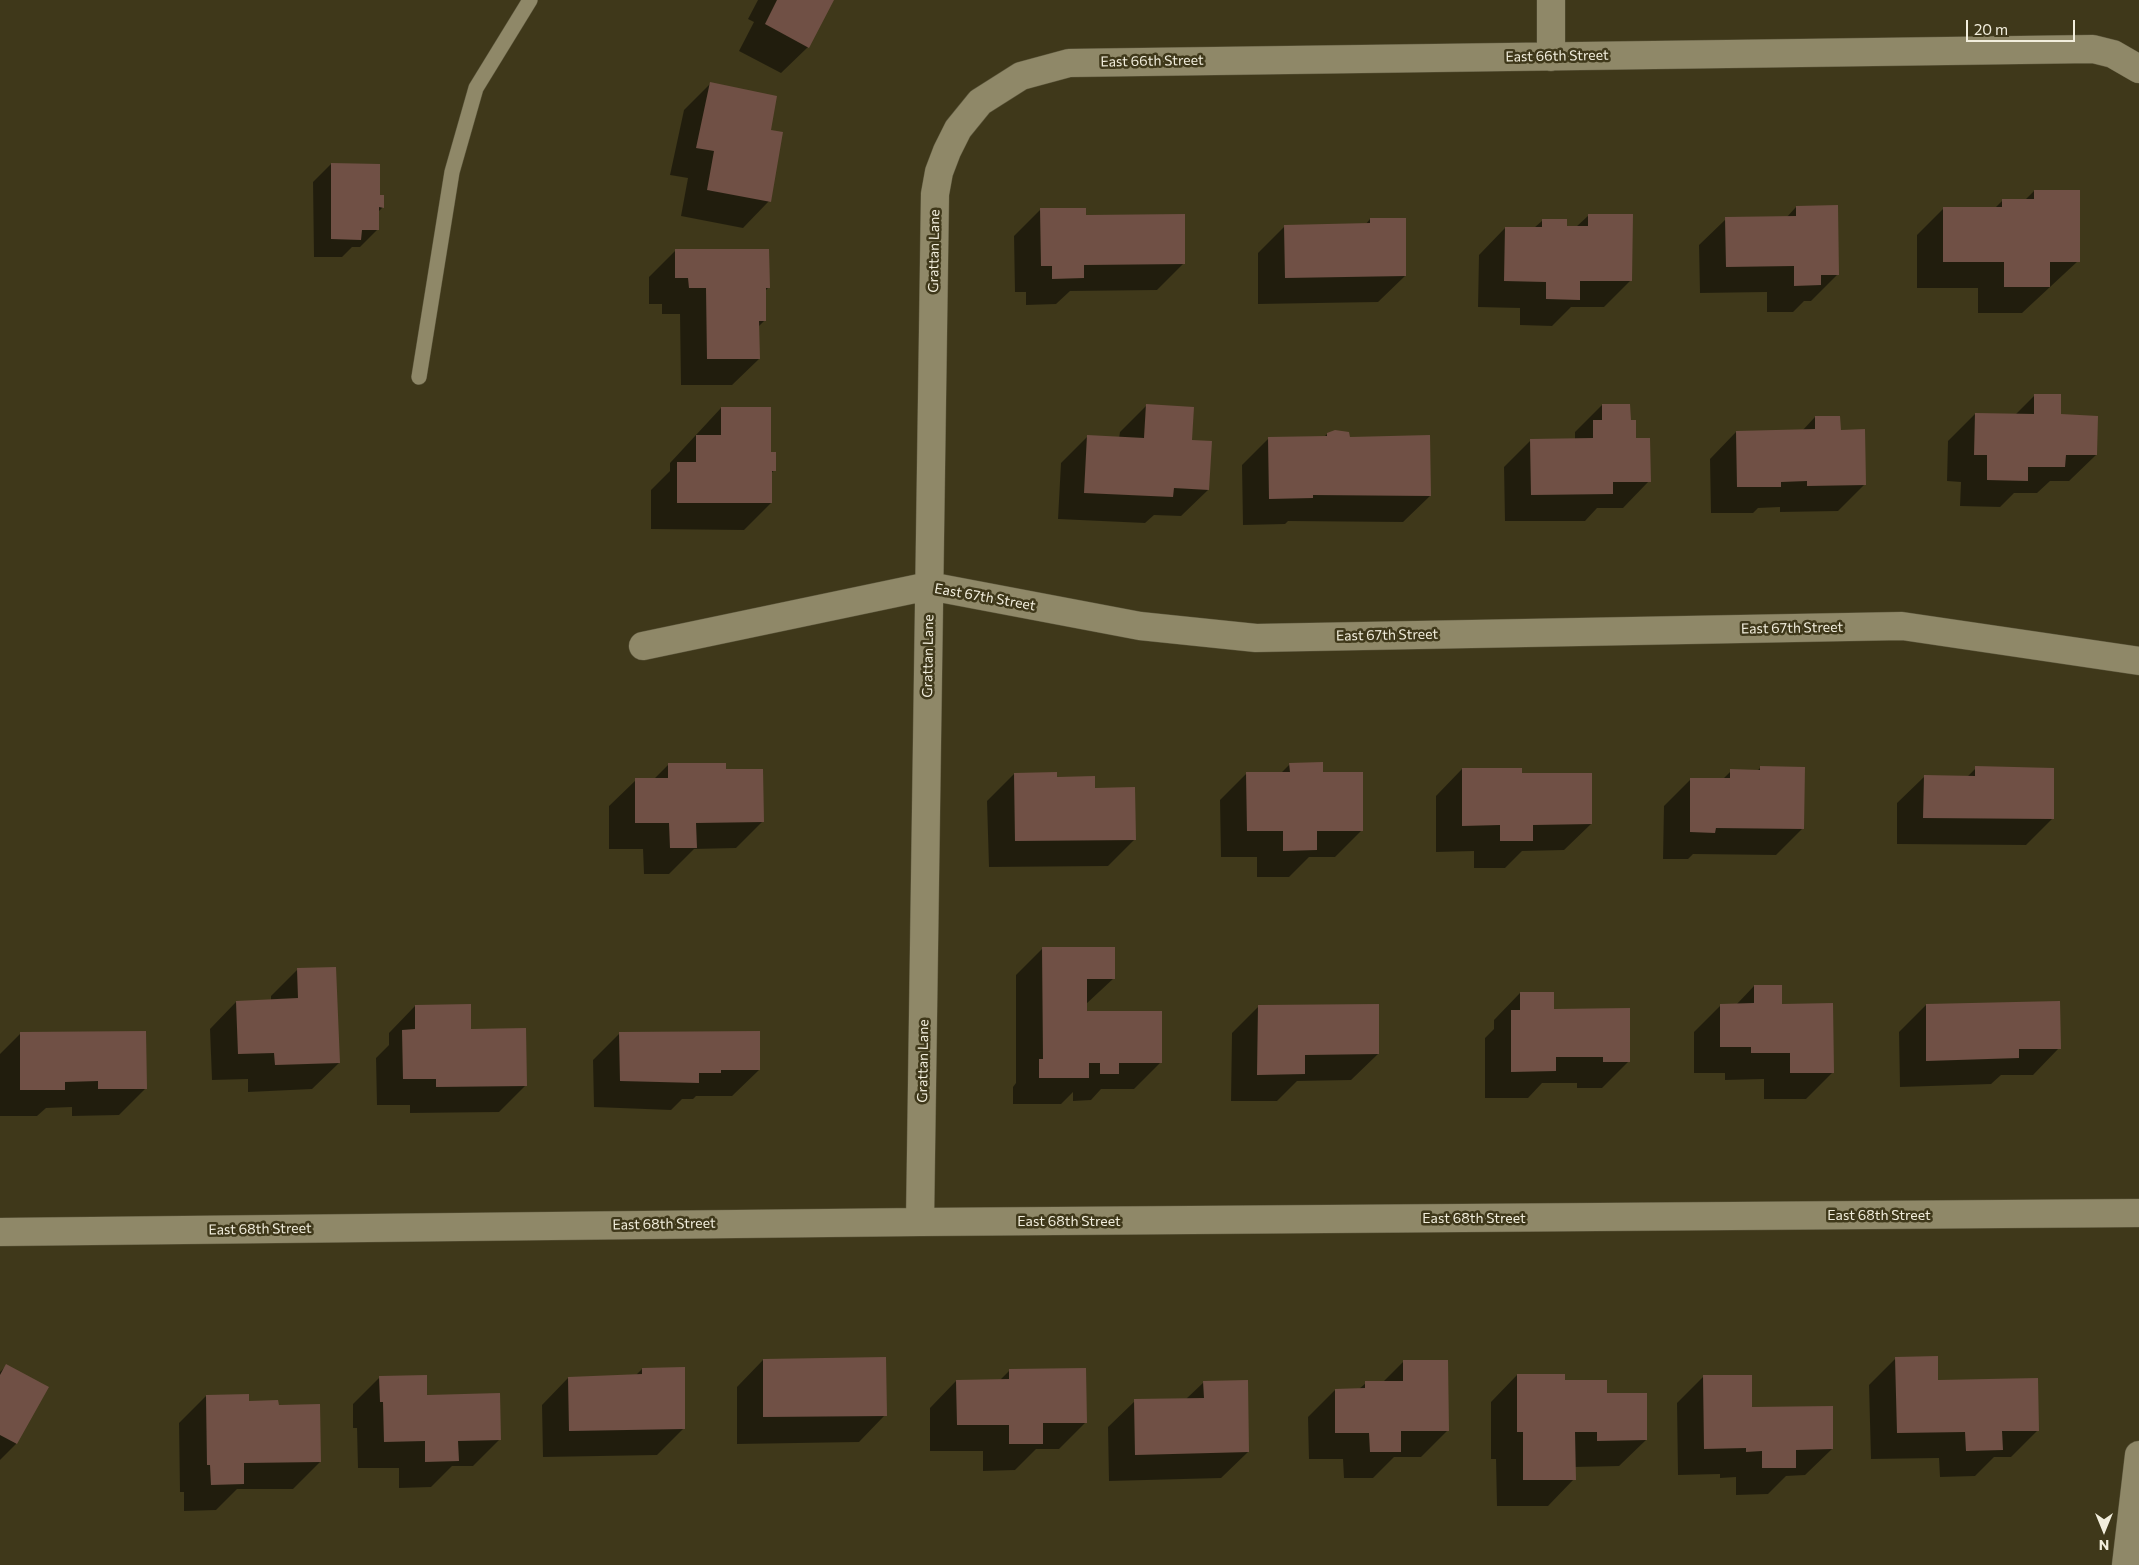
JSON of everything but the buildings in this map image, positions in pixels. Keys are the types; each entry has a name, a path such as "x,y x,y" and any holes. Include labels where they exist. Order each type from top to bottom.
{"street":[{"path":"1550,0 1551,56"},
{"name":"East 66th Street","path":"980,102 1021,76 1069,62 2092,49 2113,54 2139,69"},
{"name":"Grattan Lane","path":"920,1222 935,194 947,151 958,129 980,102"},
{"name":"East 67th Street","path":"643,646 929,586 1140,626 1256,638 1902,626 2139,660"},
{"name":"East 68th Street","path":"0,1232 920,1222 2139,1214"},
{"path":"2126,1565 2139,1455"}],"lane":[{"path":"419,377 452,172 473,98 476,88 530,0"}]}
